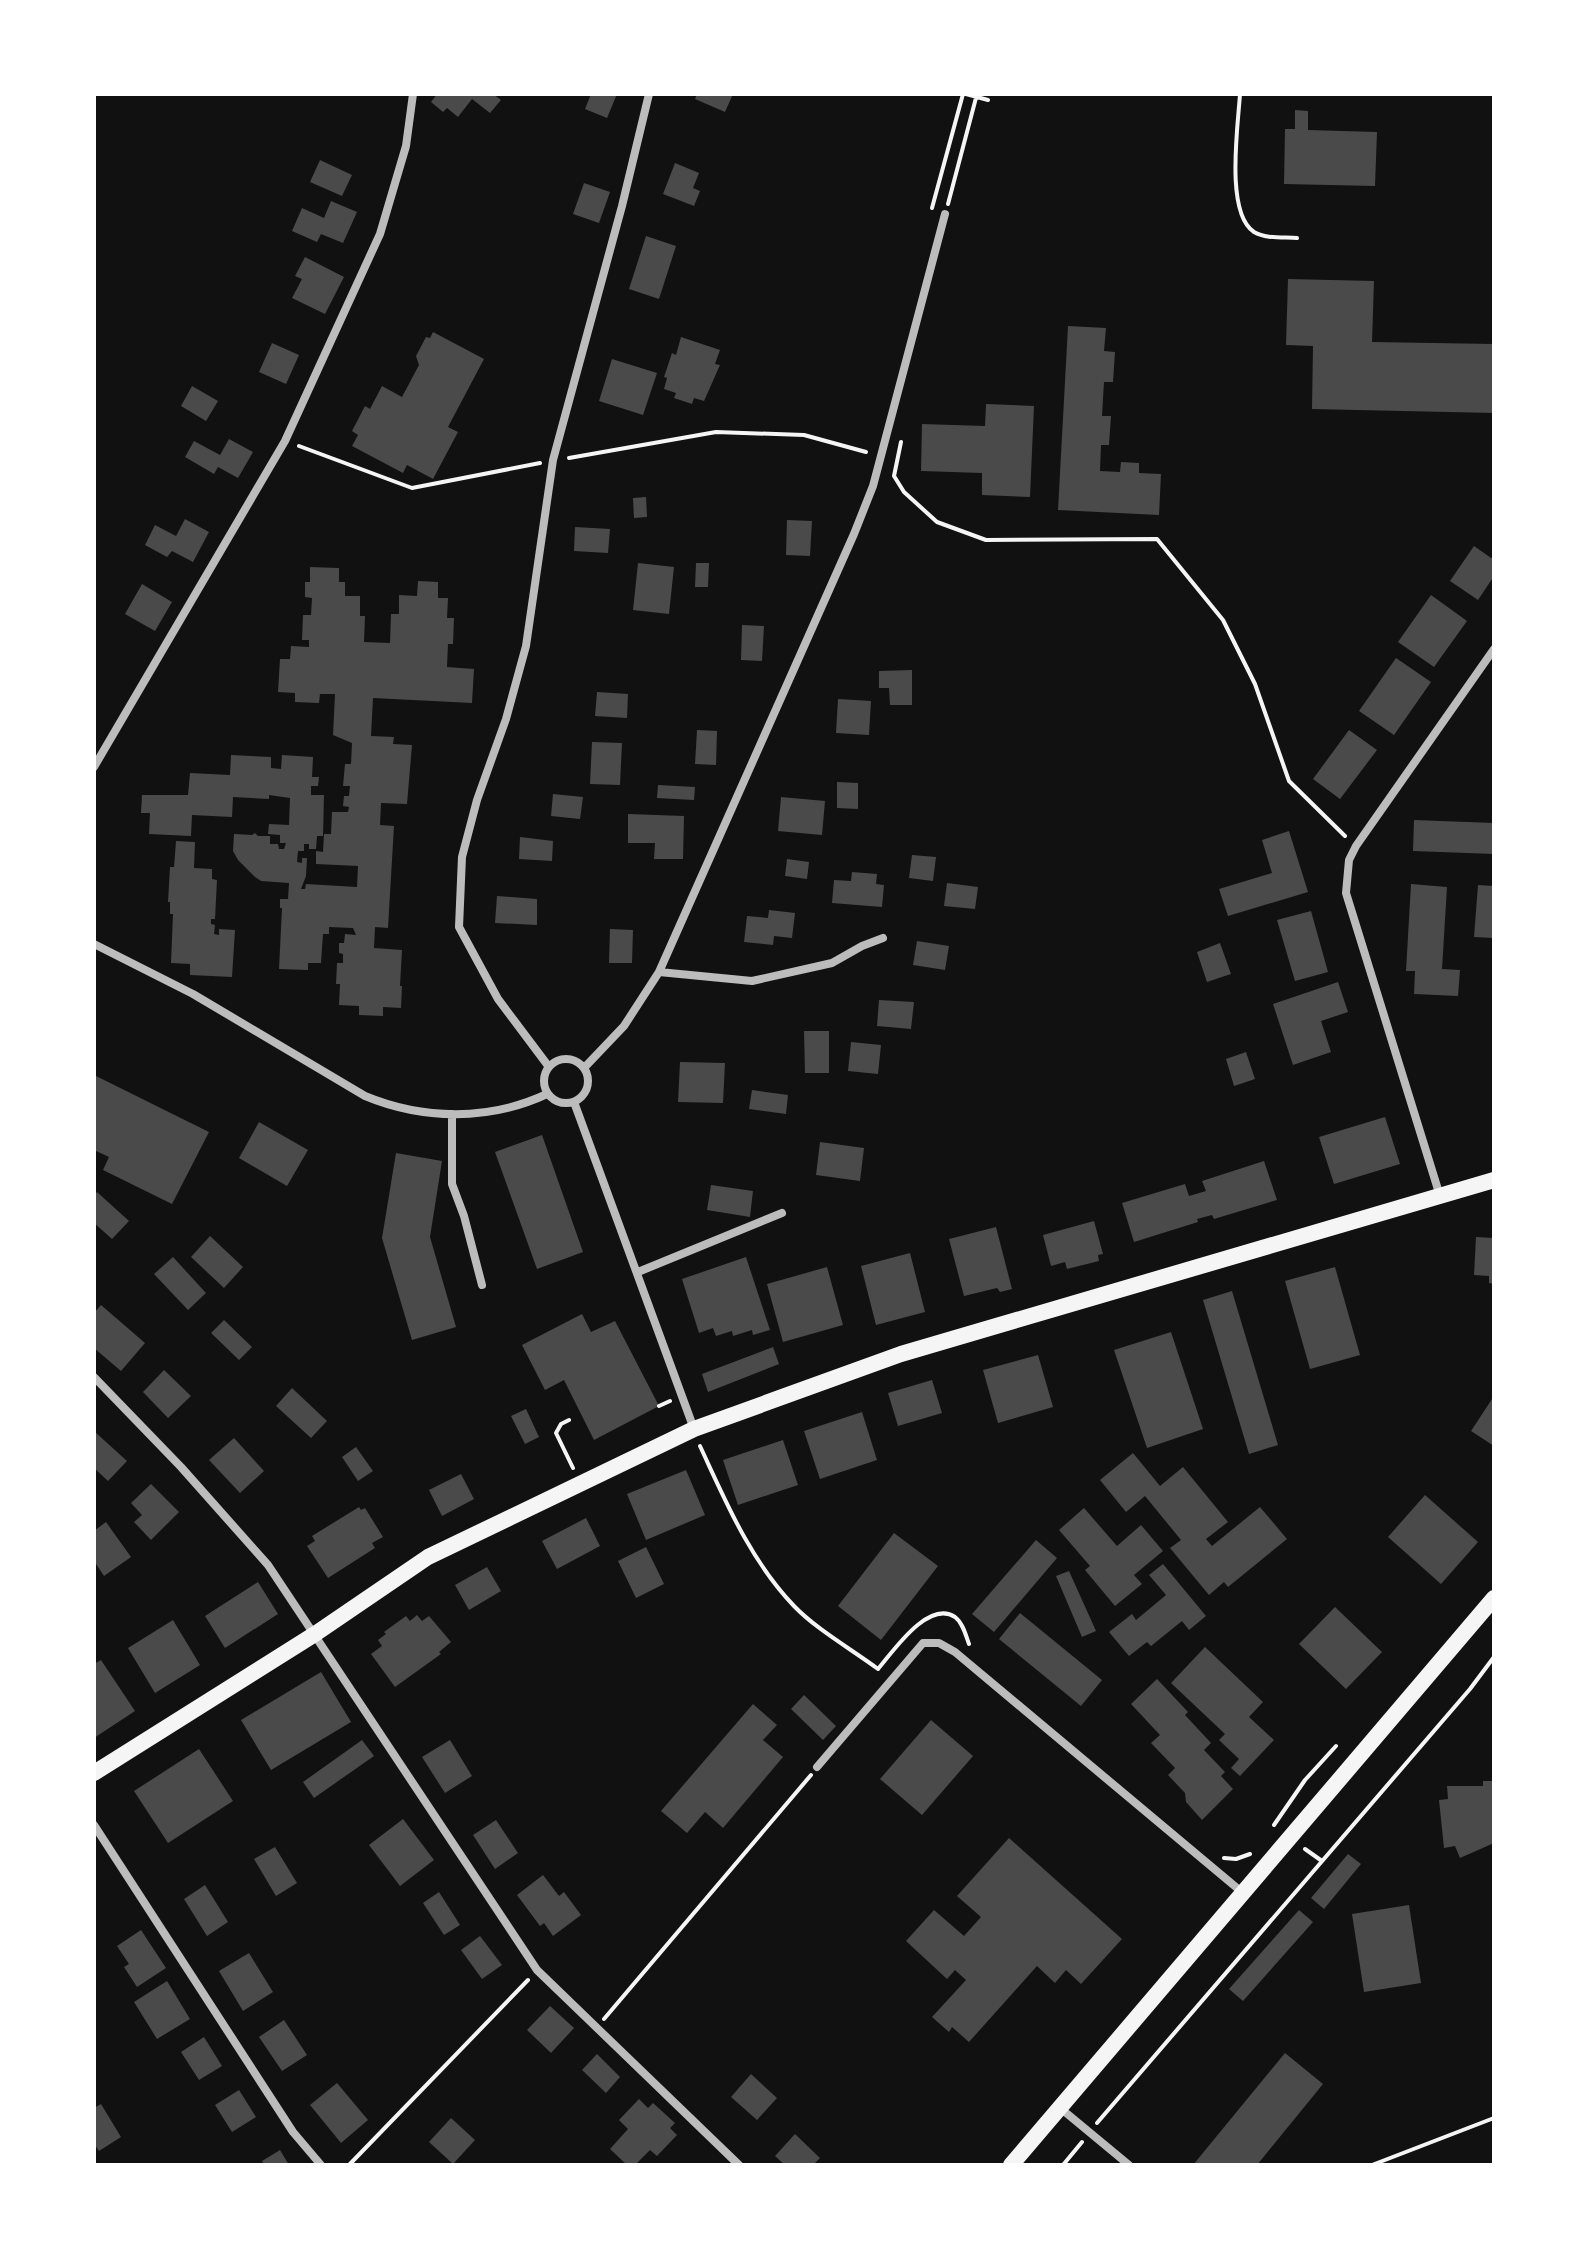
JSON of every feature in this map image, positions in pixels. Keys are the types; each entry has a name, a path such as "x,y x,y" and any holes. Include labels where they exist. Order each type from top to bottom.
{"main road":[{"path":"94,1773 315,1634 428,1557 694,1429 901,1354 1494,1180"},
{"path":"1011,2165 1494,1598"}],"street":[{"path":"94,767 285,441 380,234 406,146 413,94"},
{"path":"549,1067 498,999 459,927 462,857 526,646 553,460 649,94"},
{"path":"584,1068 624,1026 659,972 873,486 945,214"},
{"path":"1440,1197 1346,893 1349,860 1494,649"},
{"path":"659,972 752,981 832,963 883,938"},
{"path":"94,944 193,994 365,1096 395,1108 436,1115 481,1112 528,1103 547,1094"},
{"path":"566,1059 584,1068 587,1088 580,1099 574,1102 556,1101 547,1094 544,1080 549,1067 566,1059"},
{"path":"574,1102 694,1429"},
{"path":"452,1114 452,1184 482,1285"},
{"path":"638,1272 782,1213"},
{"path":"94,1377 181,1467 268,1565 537,1970 739,2165"},
{"path":"817,1767 923,1643 939,1643 955,1652 1244,1894"},
{"path":"94,1825 293,2132 321,2165"},
{"path":"1059,2107 1129,2165"}],"path":[{"path":"966,94 988,100"},
{"path":"1240,94 1236,167 1238,209 1246,225 1255,232 1265,236 1297,238"},
{"path":"945,214 976,95"},
{"path":"285,441 412,488 716,432 804,435 866,453"},
{"path":"903,433 894,476 904,492 937,522 986,540 1157,539 1223,620 1255,684 1289,781 1356,846"},
{"path":"569,1420 561,1424 556,1433 574,1471"},
{"path":"694,1429 742,1536 770,1576 795,1607 891,1681"},
{"path":"1063,2165 1470,1689 1494,1657"},
{"path":"1274,1825 1305,1780 1336,1746"},
{"path":"597,2028 817,1767"},
{"path":"1291,1839 1322,1861"},
{"path":"349,2165 537,1970"},
{"path":"1372,2165 1494,2118"}],"building":[{"path":"437,94 493,94 501,100 490,113 472,99 458,117 447,108 443,112 431,102"},
{"path":"591,94 617,94 607,118 585,109"},
{"path":"697,94 733,94 725,112 695,99"},
{"path":"1295,110 1308,111 1308,130 1377,132 1375,186 1284,184 1285,129 1295,129"},
{"path":"320,160 352,175 342,196 310,182"},
{"path":"675,163 699,173 693,188 700,191 694,206 663,194"},
{"path":"584,183 610,192 599,223 573,214"},
{"path":"331,201 357,212 343,243 321,234 317,242 292,231 302,208 324,218"},
{"path":"646,236 676,246 659,299 629,289"},
{"path":"305,257 344,277 325,314 292,298 302,279 295,276"},
{"path":"1288,279 1374,281 1372,342 1494,344 1494,413 1312,409 1313,346 1286,345"},
{"path":"1068,326 1106,328 1104,351 1115,352 1113,382 1104,382 1102,416 1111,416 1109,445 1101,445 1100,471 1120,472 1121,462 1139,463 1139,473 1161,474 1159,515 1058,510"},
{"path":"433,332 484,359 448,427 458,432 433,479 407,465 403,473 352,446 358,435 352,431 365,406 370,409 382,386 402,397 419,365 416,356 426,337 430,338"},
{"path":"681,337 720,350 715,364 720,365 704,401 694,398 692,404 674,398 676,393 664,389 667,378 664,377 672,353 676,355"},
{"path":"272,343 299,355 286,384 259,372"},
{"path":"612,359 657,373 643,415 599,401"},
{"path":"192,386 218,401 206,421 181,406"},
{"path":"986,404 1034,406 1030,497 982,495 982,473 921,471 922,424 985,426"},
{"path":"229,439 253,452 238,478 218,467 214,474 185,457 194,441 220,455"},
{"path":"646,497 647,517 634,518 633,498"},
{"path":"185,519 209,532 193,562 172,551 167,557 145,545 155,525 176,536"},
{"path":"787,520 812,521 810,556 786,555"},
{"path":"575,527 610,529 608,553 574,551"},
{"path":"1474,546 1494,560 1494,576 1478,600 1450,581"},
{"path":"638,563 674,567 669,614 633,610"},
{"path":"696,563 709,563 708,587 695,587"},
{"path":"310,567 339,568 339,582 345,582 345,596 360,596 360,616 365,616 364,642 390,643 391,614 399,614 399,595 417,596 418,581 438,582 438,598 448,598 447,618 454,618 453,644 448,644 447,667 474,669 472,703 373,698 371,736 394,737 393,744 412,745 407,804 381,803 380,825 394,826 388,928 375,927 374,948 402,950 401,1008 383,1007 383,1016 359,1015 359,1006 339,1005 337,963 343,963 343,954 339,953 339,943 344,943 345,934 356,935 353,928 329,927 329,934 323,934 321,963 308,963 308,970 279,969 280,899 288,899 289,883 261,881 255,877 233,851 234,834 270,836 270,844 278,844 279,849 284,849 286,843 280,843 280,835 268,834 269,824 289,825 290,798 269,795 269,799 233,797 232,817 192,815 191,836 149,834 150,813 141,813 142,795 188,795 190,773 230,775 231,755 271,757 271,768 281,769 282,755 313,757 312,777 319,777 318,786 311,786 311,795 324,795 323,836 317,836 316,849 309,849 309,844 304,844 304,851 298,851 297,862 302,863 302,858 307,858 306,876 301,889 305,889 306,884 357,887 358,866 316,864 316,851 323,852 324,834 331,834 332,812 348,812 349,807 343,806 350,786 343,786 345,764 351,764 352,743 333,735 335,694 320,694 319,703 295,702 295,693 278,692 280,659 290,659 291,646 309,647 309,640 302,640 303,615 311,615 312,598 305,597 305,582 310,582"},
{"path":"142,584 172,602 155,631 125,614"},
{"path":"1431,595 1467,621 1434,667 1398,642"},
{"path":"742,625 764,626 762,661 741,660"},
{"path":"1396,658 1431,682 1394,735 1359,711"},
{"path":"912,670 912,705 890,705 889,688 879,688 879,671"},
{"path":"597,692 628,694 627,718 595,716"},
{"path":"838,699 871,701 869,735 836,733"},
{"path":"697,730 717,731 716,765 695,764"},
{"path":"1349,730 1377,750 1340,799 1313,779"},
{"path":"592,742 622,743 620,785 590,784"},
{"path":"837,782 858,783 858,809 837,808"},
{"path":"658,785 695,787 694,800 657,798"},
{"path":"553,794 583,797 580,819 551,816"},
{"path":"781,797 825,801 822,835 778,831"},
{"path":"628,814 684,816 683,859 654,859 655,843 628,843"},
{"path":"1414,820 1494,823 1494,854 1413,851"},
{"path":"1289,831 1308,892 1228,916 1219,889 1272,873 1262,840"},
{"path":"520,837 553,841 552,861 519,859"},
{"path":"176,841 195,842 194,868 212,869 212,879 217,880 215,919 211,919 211,924 215,925 214,934 219,935 219,929 235,930 232,977 190,975 190,964 171,963 173,914 170,914 168,902 170,867 174,867"},
{"path":"912,855 936,857 933,881 909,878"},
{"path":"787,859 809,862 807,879 785,876"},
{"path":"852,872 877,874 876,884 884,885 882,907 832,903 834,880 851,881"},
{"path":"947,883 978,887 975,909 944,906"},
{"path":"1411,884 1447,887 1442,969 1460,970 1458,996 1414,994 1415,971 1406,971"},
{"path":"1478,885 1494,886 1493,938 1474,937"},
{"path":"497,896 537,899 537,925 495,923"},
{"path":"769,910 795,913 792,938 774,936 773,945 744,942 747,916 768,918"},
{"path":"1311,911 1328,972 1295,981 1277,920"},
{"path":"610,929 633,930 632,963 609,963"},
{"path":"917,941 949,946 945,970 913,965"},
{"path":"1220,943 1231,974 1207,982 1197,952"},
{"path":"1338,982 1348,1012 1321,1021 1331,1052 1293,1065 1273,1004"},
{"path":"879,1000 914,1002 911,1029 877,1026"},
{"path":"804,1031 829,1031 829,1073 805,1073"},
{"path":"851,1042 881,1045 878,1074 848,1071"},
{"path":"1246,1052 1255,1079 1234,1086 1226,1059"},
{"path":"680,1062 725,1063 723,1103 678,1102"},
{"path":"94,1075 209,1132 172,1204 103,1170 109,1157 94,1150"},
{"path":"752,1090 788,1095 786,1114 749,1109"},
{"path":"1385,1117 1400,1164 1334,1184 1319,1137"},
{"path":"259,1122 308,1150 287,1186 239,1158"},
{"path":"542,1135 583,1252 537,1269 495,1152"},
{"path":"820,1142 864,1148 860,1181 816,1175"},
{"path":"396,1153 442,1161 430,1237 456,1327 412,1340 382,1238"},
{"path":"1264,1161 1277,1200 1214,1219 1212,1215 1197,1219 1198,1222 1134,1242 1122,1203 1185,1184 1189,1196 1206,1191 1202,1181"},
{"path":"711,1185 753,1191 750,1217 707,1210"},
{"path":"97,1192 129,1221 112,1239 94,1223 94,1196"},
{"path":"1094,1221 1103,1254 1098,1255 1099,1261 1067,1269 1065,1262 1051,1266 1043,1235"},
{"path":"996,1227 1012,1289 1000,1292 997,1288 964,1296 949,1239"},
{"path":"210,1236 243,1267 224,1288 191,1257"},
{"path":"1476,1237 1494,1238 1494,1284 1489,1283 1489,1276 1474,1275"},
{"path":"910,1253 925,1312 876,1325 861,1266"},
{"path":"173,1257 206,1293 188,1310 154,1274"},
{"path":"746,1257 770,1330 753,1335 752,1330 733,1336 732,1331 716,1336 713,1328 699,1333 682,1279"},
{"path":"827,1267 843,1325 783,1342 767,1284"},
{"path":"1335,1267 1360,1355 1310,1369 1285,1281"},
{"path":"1232,1291 1278,1445 1249,1454 1203,1300"},
{"path":"101,1305 145,1343 121,1371 94,1348 94,1313"},
{"path":"582,1314 591,1332 615,1321 659,1406 594,1440 564,1380 545,1390 522,1345"},
{"path":"224,1320 252,1347 239,1360 211,1333"},
{"path":"1171,1332 1203,1429 1147,1448 1114,1350"},
{"path":"773,1347 779,1364 708,1392 702,1374"},
{"path":"1038,1355 1053,1407 998,1423 983,1370"},
{"path":"164,1370 191,1396 168,1418 143,1392"},
{"path":"932,1380 942,1413 898,1426 888,1393"},
{"path":"292,1388 327,1421 311,1438 276,1406"},
{"path":"1494,1396 1494,1446 1471,1431"},
{"path":"526,1409 539,1437 525,1444 511,1416"},
{"path":"862,1412 877,1460 820,1479 804,1431"},
{"path":"94,1431 127,1461 108,1481 94,1468"},
{"path":"234,1438 264,1471 240,1493 209,1460"},
{"path":"783,1440 798,1485 738,1505 723,1460"},
{"path":"356,1447 373,1471 358,1481 342,1457"},
{"path":"1133,1453 1160,1486 1183,1467 1228,1522 1206,1539 1212,1546 1260,1507 1287,1539 1228,1587 1224,1582 1209,1595 1170,1548 1181,1540 1145,1496 1126,1512 1100,1480"},
{"path":"686,1470 705,1515 646,1540 627,1494"},
{"path":"461,1474 474,1499 442,1516 429,1490"},
{"path":"151,1484 179,1512 151,1540 134,1522 142,1515 131,1503"},
{"path":"1425,1495 1478,1542 1441,1584 1388,1537"},
{"path":"359,1507 361,1510 365,1508 383,1537 372,1543 375,1548 328,1578 307,1546 315,1541 312,1536"},
{"path":"1084,1508 1117,1546 1141,1525 1163,1551 1134,1575 1142,1584 1115,1606 1085,1570 1090,1566 1059,1530"},
{"path":"586,1518 600,1546 557,1569 542,1541"},
{"path":"106,1522 131,1557 104,1576 94,1561 94,1531"},
{"path":"894,1533 938,1566 881,1640 838,1606"},
{"path":"1036,1540 1057,1558 994,1632 972,1614"},
{"path":"646,1547 664,1584 636,1598 618,1561"},
{"path":"1163,1564 1206,1616 1189,1630 1182,1621 1151,1646 1147,1642 1129,1656 1109,1632 1132,1614 1136,1620 1166,1595 1149,1575"},
{"path":"487,1567 501,1591 469,1610 455,1585"},
{"path":"1069,1571 1096,1631 1082,1637 1056,1576"},
{"path":"258,1582 278,1614 225,1648 205,1616"},
{"path":"1335,1607 1382,1652 1346,1689 1299,1644"},
{"path":"1020,1613 1102,1680 1081,1706 999,1639"},
{"path":"417,1615 422,1621 429,1616 451,1642 439,1652 441,1654 395,1687 371,1654 382,1646 378,1640 386,1634 384,1632 406,1616 410,1621"},
{"path":"173,1620 200,1665 155,1693 128,1648"},
{"path":"1205,1647 1263,1702 1249,1717 1274,1740 1240,1776 1231,1768 1239,1759 1219,1740 1225,1734 1171,1683"},
{"path":"101,1660 135,1711 94,1738 94,1664"},
{"path":"321,1672 351,1722 271,1770 241,1720"},
{"path":"1157,1679 1188,1712 1185,1715 1211,1743 1204,1750 1225,1772 1221,1776 1233,1789 1202,1820 1186,1802 1185,1793 1168,1775 1175,1768 1151,1743 1160,1735 1131,1704"},
{"path":"804,1695 836,1726 823,1740 791,1709"},
{"path":"753,1704 777,1725 763,1740 783,1757 723,1828 705,1812 687,1833 661,1811"},
{"path":"931,1720 973,1756 922,1815 880,1779"},
{"path":"362,1740 374,1756 314,1798 303,1782"},
{"path":"450,1740 472,1776 445,1793 422,1757"},
{"path":"199,1749 233,1801 168,1843 134,1791"},
{"path":"1483,1781 1494,1781 1494,1843 1460,1858 1455,1846 1444,1848 1439,1800 1448,1799 1447,1786 1483,1786"},
{"path":"403,1819 434,1860 400,1886 369,1845"},
{"path":"496,1820 518,1853 495,1869 473,1835"},
{"path":"1009,1838 1122,1939 1081,1984 1066,1970 1055,1983 1037,1966 969,2042 952,2027 949,2032 932,2017 966,1980 955,1970 947,1979 906,1941 934,1910 964,1936 981,1917 957,1896"},
{"path":"275,1847 297,1883 276,1896 254,1859"},
{"path":"1348,1854 1361,1864 1324,1909 1311,1898"},
{"path":"543,1875 559,1896 564,1892 581,1915 553,1936 544,1923 540,1926 517,1895"},
{"path":"205,1885 228,1922 207,1936 184,1899"},
{"path":"439,1892 460,1925 444,1935 423,1903"},
{"path":"1409,1905 1421,1983 1364,1992 1352,1914"},
{"path":"1299,1910 1313,1922 1243,2001 1229,1989"},
{"path":"141,1930 166,1968 137,1987 124,1967 129,1964 117,1946"},
{"path":"480,1936 502,1965 482,1979 461,1950"},
{"path":"249,1953 273,1992 243,2011 219,1971"},
{"path":"167,1981 190,2019 157,2039 134,2002"},
{"path":"550,2006 574,2028 551,2053 527,2030"},
{"path":"284,2020 307,2055 282,2071 259,2037"},
{"path":"204,2037 222,2066 199,2080 181,2052"},
{"path":"1285,2053 1323,2084 1257,2165 1193,2165"},
{"path":"597,2054 620,2077 606,2093 582,2070"},
{"path":"751,2074 777,2098 757,2120 731,2097"},
{"path":"337,2083 368,2120 341,2143 310,2105"},
{"path":"239,2090 256,2117 232,2132 215,2105"},
{"path":"639,2099 648,2108 653,2103 675,2123 670,2128 677,2135 657,2156 650,2150 635,2165 627,2165 610,2149 628,2129 619,2120"},
{"path":"101,2104 121,2137 99,2151 94,2144 94,2108"},
{"path":"451,2118 475,2140 453,2164 429,2142"},
{"path":"795,2134 820,2158 813,2165 785,2165 775,2156"},
{"path":"280,2150 289,2165 264,2165 262,2161"}]}
